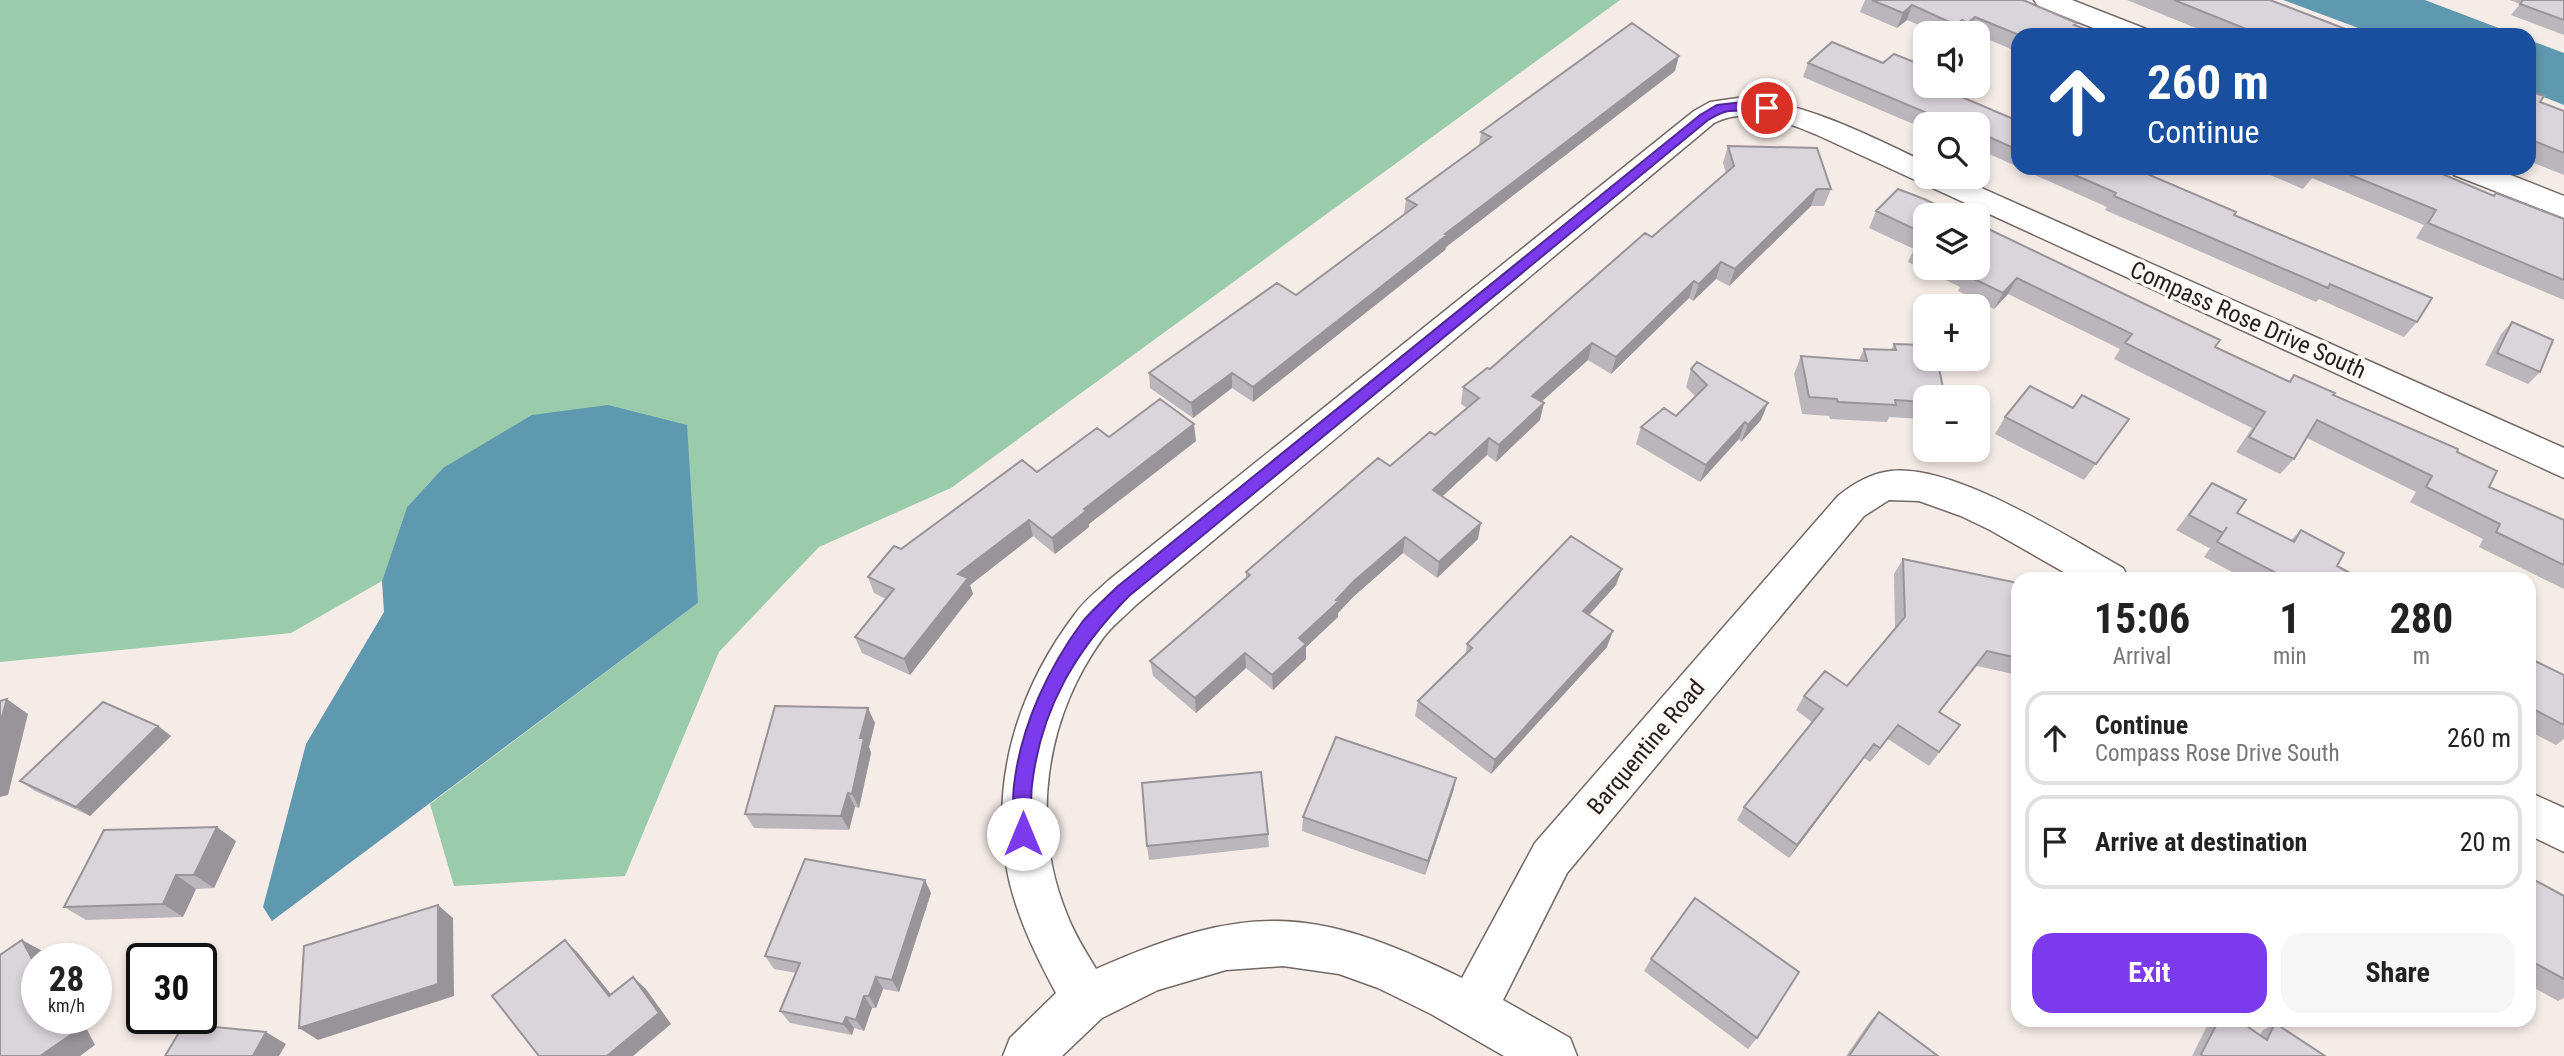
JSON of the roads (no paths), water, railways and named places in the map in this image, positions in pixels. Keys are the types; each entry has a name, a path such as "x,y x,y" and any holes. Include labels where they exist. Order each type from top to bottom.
{"street":[{"path":"2048,0 2118,28"},
{"path":"1086,1000 1043,916 1030,873 1023,834 1023,786 1032,743 1046,698 1066,661 1091,624 1123,592 1704,117 1722,108 1743,105 1777,110 1796,115 1913,169"},
{"path":"2482,175 2564,208"},
{"name":"Compass Rose Drive South","path":"1957,189 2564,464"},
{"name":"Barquentine Road","path":"1472,1010 1551,858 1852,506 1869,493 1893,485 1928,487 1966,500 2096,572"},
{"path":"2536,816 2564,831"},
{"path":"1028,1056 1086,1000 1137,974 1187,956 1237,945 1285,943 1337,950 1401,973 1552,1056"}],"water":[{"path":"2283,0 2425,0 2499,28 2358,28"},
{"path":"2536,43 2564,53 2564,105 2536,94"},
{"path":"608,405 687,425 698,603 272,921 263,907 306,744 384,612 382,581 407,507 443,468 532,415"}]}
